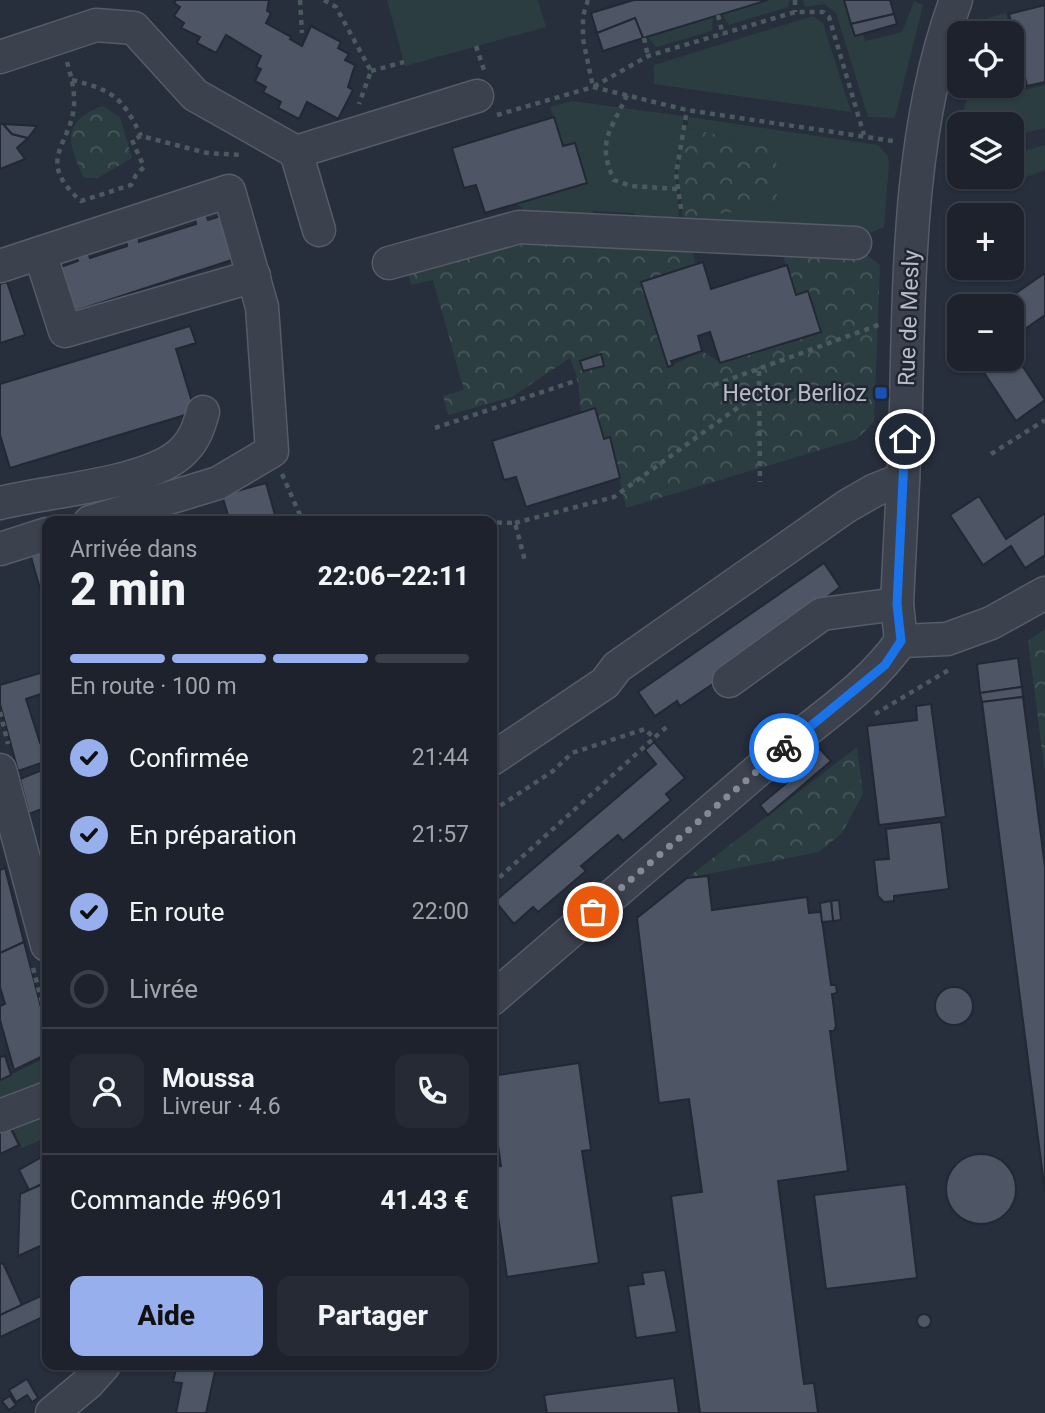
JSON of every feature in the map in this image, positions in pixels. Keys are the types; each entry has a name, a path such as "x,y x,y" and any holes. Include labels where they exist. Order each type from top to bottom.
{"street":[{"name":"Rue de Mesly","path":"901,641 897,604 910,246 921,147 940,52 956,0"},
{"path":"0,57 96,25 134,29 195,95 296,152 481,107"},
{"path":"296,152 319,230"},
{"path":"0,266 229,191 262,307 272,451 218,484 110,516"},
{"path":"389,263 519,227 855,243"},
{"path":"40,253 65,331 254,276"},
{"path":"0,503 135,476 164,465 184,452 197,432 203,412"},
{"path":"497,756 605,682 617,667 847,506 875,489 903,479"},
{"path":"0,549 42,536"},
{"path":"497,995 776,754 863,685 885,665 901,641 947,639 991,622 1045,593"},
{"path":"729,681 822,614 897,604"},
{"path":"0,770 42,926"},
{"path":"0,1116 42,1100"},
{"path":"52,1413 91,1382"}],"path":[{"path":"300,0 302,33"},
{"path":"324,0 336,7 371,71 358,110"},
{"path":"587,0 589,5 583,16 583,39 593,86"},
{"path":"795,0 795,12"},
{"path":"481,107 593,86 648,56 795,12 823,12 830,17 864,135"},
{"path":"718,15 723,35"},
{"path":"60,37 72,80 74,108 57,150 58,166 67,189 81,201 131,185 144,167 132,140 141,136 207,153 248,155"},
{"path":"644,38 648,56"},
{"path":"371,71 404,62"},
{"path":"72,80 103,87 114,94 128,110 141,136"},
{"path":"593,86 687,110 893,141"},
{"path":"627,95 606,138 604,159 614,180 631,186 678,189"},
{"path":"685,235 676,174 687,110"},
{"path":"715,385 908,316"},
{"path":"759,371 760,482"},
{"path":"435,428 578,380"},
{"path":"497,523 514,523 614,497 758,393"},
{"path":"990,454 1045,420"},
{"path":"272,451 300,516"},
{"path":"514,523 525,561"},
{"path":"881,710 957,665"},
{"path":"497,879 670,724"},
{"path":"497,808 554,771 572,753 645,729 654,738"}],"green space":[{"path":"387,0 538,0 546,27 405,66"},
{"path":"768,0 790,0 788,7 729,25 722,14"},
{"path":"803,0 844,0 854,36 863,34 865,41 902,32 914,1 923,5 895,118 868,117 836,13 824,4 805,7"},
{"path":"1006,13 1008,21 986,21"},
{"path":"813,16 823,23 851,112 654,84 654,65"},
{"path":"713,17 712,31 656,47 648,37"},
{"path":"1045,85 1045,128 1024,133 1024,112 963,112 967,98 1024,98 1024,86 1025,90"},
{"path":"572,101 684,116 675,173 680,226 635,225 634,213 593,211 591,224 536,220 517,204 587,183 575,143 563,146 550,107"},
{"path":"102,106 120,117 132,158 98,178 84,178 74,154 71,135 80,119"},
{"path":"689,117 878,145 888,156 889,165 884,227 863,236 687,225 687,217 777,207 775,147 687,128"},
{"path":"681,127 776,147 777,207 683,218 678,174"},
{"path":"1045,145 1045,170 1024,178 1024,151"},
{"path":"520,232 690,244 696,265 641,282 668,367 702,351 721,363 821,332 809,292 796,295 781,250 867,255 880,265 874,422 857,439 626,508 610,438 604,439 595,408 581,413 578,380 570,358 512,397 448,415 443,396 464,390 433,280 411,285 406,265"},
{"path":"1045,629 1045,773 1028,641"},
{"path":"857,747 863,794 842,833 819,852 687,878"},
{"path":"42,1059 42,1139 22,1148 11,1125 0,1130 0,1080"}],"building":[{"path":"176,0 269,0 267,11 271,13 266,23 302,46 311,26 341,42 338,48 349,54 345,60 355,65 348,87 353,90 338,119 307,102 299,119 278,108 281,102 263,92 266,87 255,81 261,69 256,67 261,56 226,35 216,53 197,43 200,37 181,28 184,23 174,16 180,7 174,3"},
{"path":"634,0 768,0 643,38 635,18 597,33 591,13"},
{"path":"844,0 890,0 894,14 851,24"},
{"path":"1045,5 1045,82 1027,86 1024,74 1024,21 1011,21 1009,14"},
{"path":"894,14 897,24 855,36 851,24"},
{"path":"635,18 643,38 603,51 597,33"},
{"path":"554,117 563,146 575,143 587,183 485,213 476,185 464,188 452,148"},
{"path":"0,124 12,134 28,138 17,148 25,159 0,169"},
{"path":"3,124 37,126 28,138 12,134"},
{"path":"227,214 241,257 72,312 58,268 78,261 76,256 88,253 90,258 127,246 126,240 138,236 139,242 196,224 195,218 206,215 208,220"},
{"path":"703,262 711,289 787,265 796,295 808,291 821,332 720,363 710,332 698,336 702,351 671,361 673,365 668,367 641,282"},
{"path":"1045,273 1045,315 1024,330 1024,294 1014,294"},
{"path":"7,282 25,335 0,343 0,284"},
{"path":"190,326 196,343 176,349 195,412 10,468 0,435 0,384"},
{"path":"601,354 604,366 583,371 580,361"},
{"path":"1024,368 1045,400 1016,421 983,371 1024,371"},
{"path":"595,408 604,439 610,437 620,478 526,507 516,477 504,480 492,441"},
{"path":"266,483 275,516 228,516 222,495"},
{"path":"979,496 1006,539 1045,513 1045,555 1025,568 1011,546 983,565 950,515"},
{"path":"42,549 42,596 30,553"},
{"path":"824,563 840,587 732,671 680,706 677,701 655,716 638,692"},
{"path":"1018,658 1022,687 980,693 977,664"},
{"path":"42,672 42,694 26,699 40,743 42,742 42,763 18,771 0,704 0,685"},
{"path":"1022,687 1023,697 982,702 980,693"},
{"path":"1023,697 1045,867 1045,1192 982,702"},
{"path":"931,704 946,817 879,825 867,726 917,720 916,706"},
{"path":"654,742 685,778 666,794 671,800 623,841 618,835 581,866 586,871 538,912 533,907 514,924 497,903 497,899 656,764 645,750"},
{"path":"820,749 831,761 768,815 760,805 813,761 810,758"},
{"path":"42,770 42,809 29,814 20,779"},
{"path":"941,822 949,889 894,896 894,901 884,902 878,896 874,860 889,859 886,829"},
{"path":"5,868 24,942 0,953 0,870"},
{"path":"708,876 712,910 807,897 809,913 821,912 831,985 836,985 837,993 832,994 836,1026 834,1031 830,1031 848,1171 778,1181 804,1384 814,1383 818,1413 700,1413 671,1196 702,1192 689,1099 659,1103 637,918 687,878"},
{"path":"839,900 841,920 833,921 831,901"},
{"path":"831,901 833,921 822,922 820,903"},
{"path":"24,942 42,1011 42,1056 14,1070 0,1020 0,1006 5,1004 0,987 0,953"},
{"path":"954,987 967,993 973,1006 967,1019 954,1025 941,1019 935,1006 941,993"},
{"path":"5,1056 11,1075 0,1080 0,1057"},
{"path":"579,1063 591,1150 582,1151 599,1263 507,1277 497,1210 497,1166 501,1166 497,1139 497,1075"},
{"path":"10,1127 19,1145 0,1154 0,1131"},
{"path":"981,1154 1000,1160 1010,1170 1016,1189 1010,1208 1000,1218 981,1224 962,1218 952,1208 946,1189 952,1170 962,1160"},
{"path":"42,1157 42,1184 29,1190 19,1170"},
{"path":"42,1184 42,1245 18,1256 20,1194"},
{"path":"906,1184 917,1278 826,1289 814,1195"},
{"path":"3,1263 22,1305 0,1315 0,1264"},
{"path":"665,1270 677,1332 636,1338 628,1286 644,1284 642,1273"},
{"path":"42,1295 42,1317 0,1337 0,1315"},
{"path":"924,1314 929,1316 929,1326 924,1328 919,1326 917,1321 919,1316"},
{"path":"176,1370 215,1370 206,1413 176,1413 182,1383 173,1382"},
{"path":"674,1378 679,1413 547,1413 544,1395"},
{"path":"27,1379 38,1398 32,1402 27,1395 16,1402 9,1390"},
{"path":"10,1396 16,1405 9,1410 2,1401"}],"way so far":[{"path":"593,912 784,748"}],"place":[{"name":"Hector Berlioz","path":"881,393"}],"route":[{"path":"784,748 885,665 901,641 897,604 905,439"}]}
